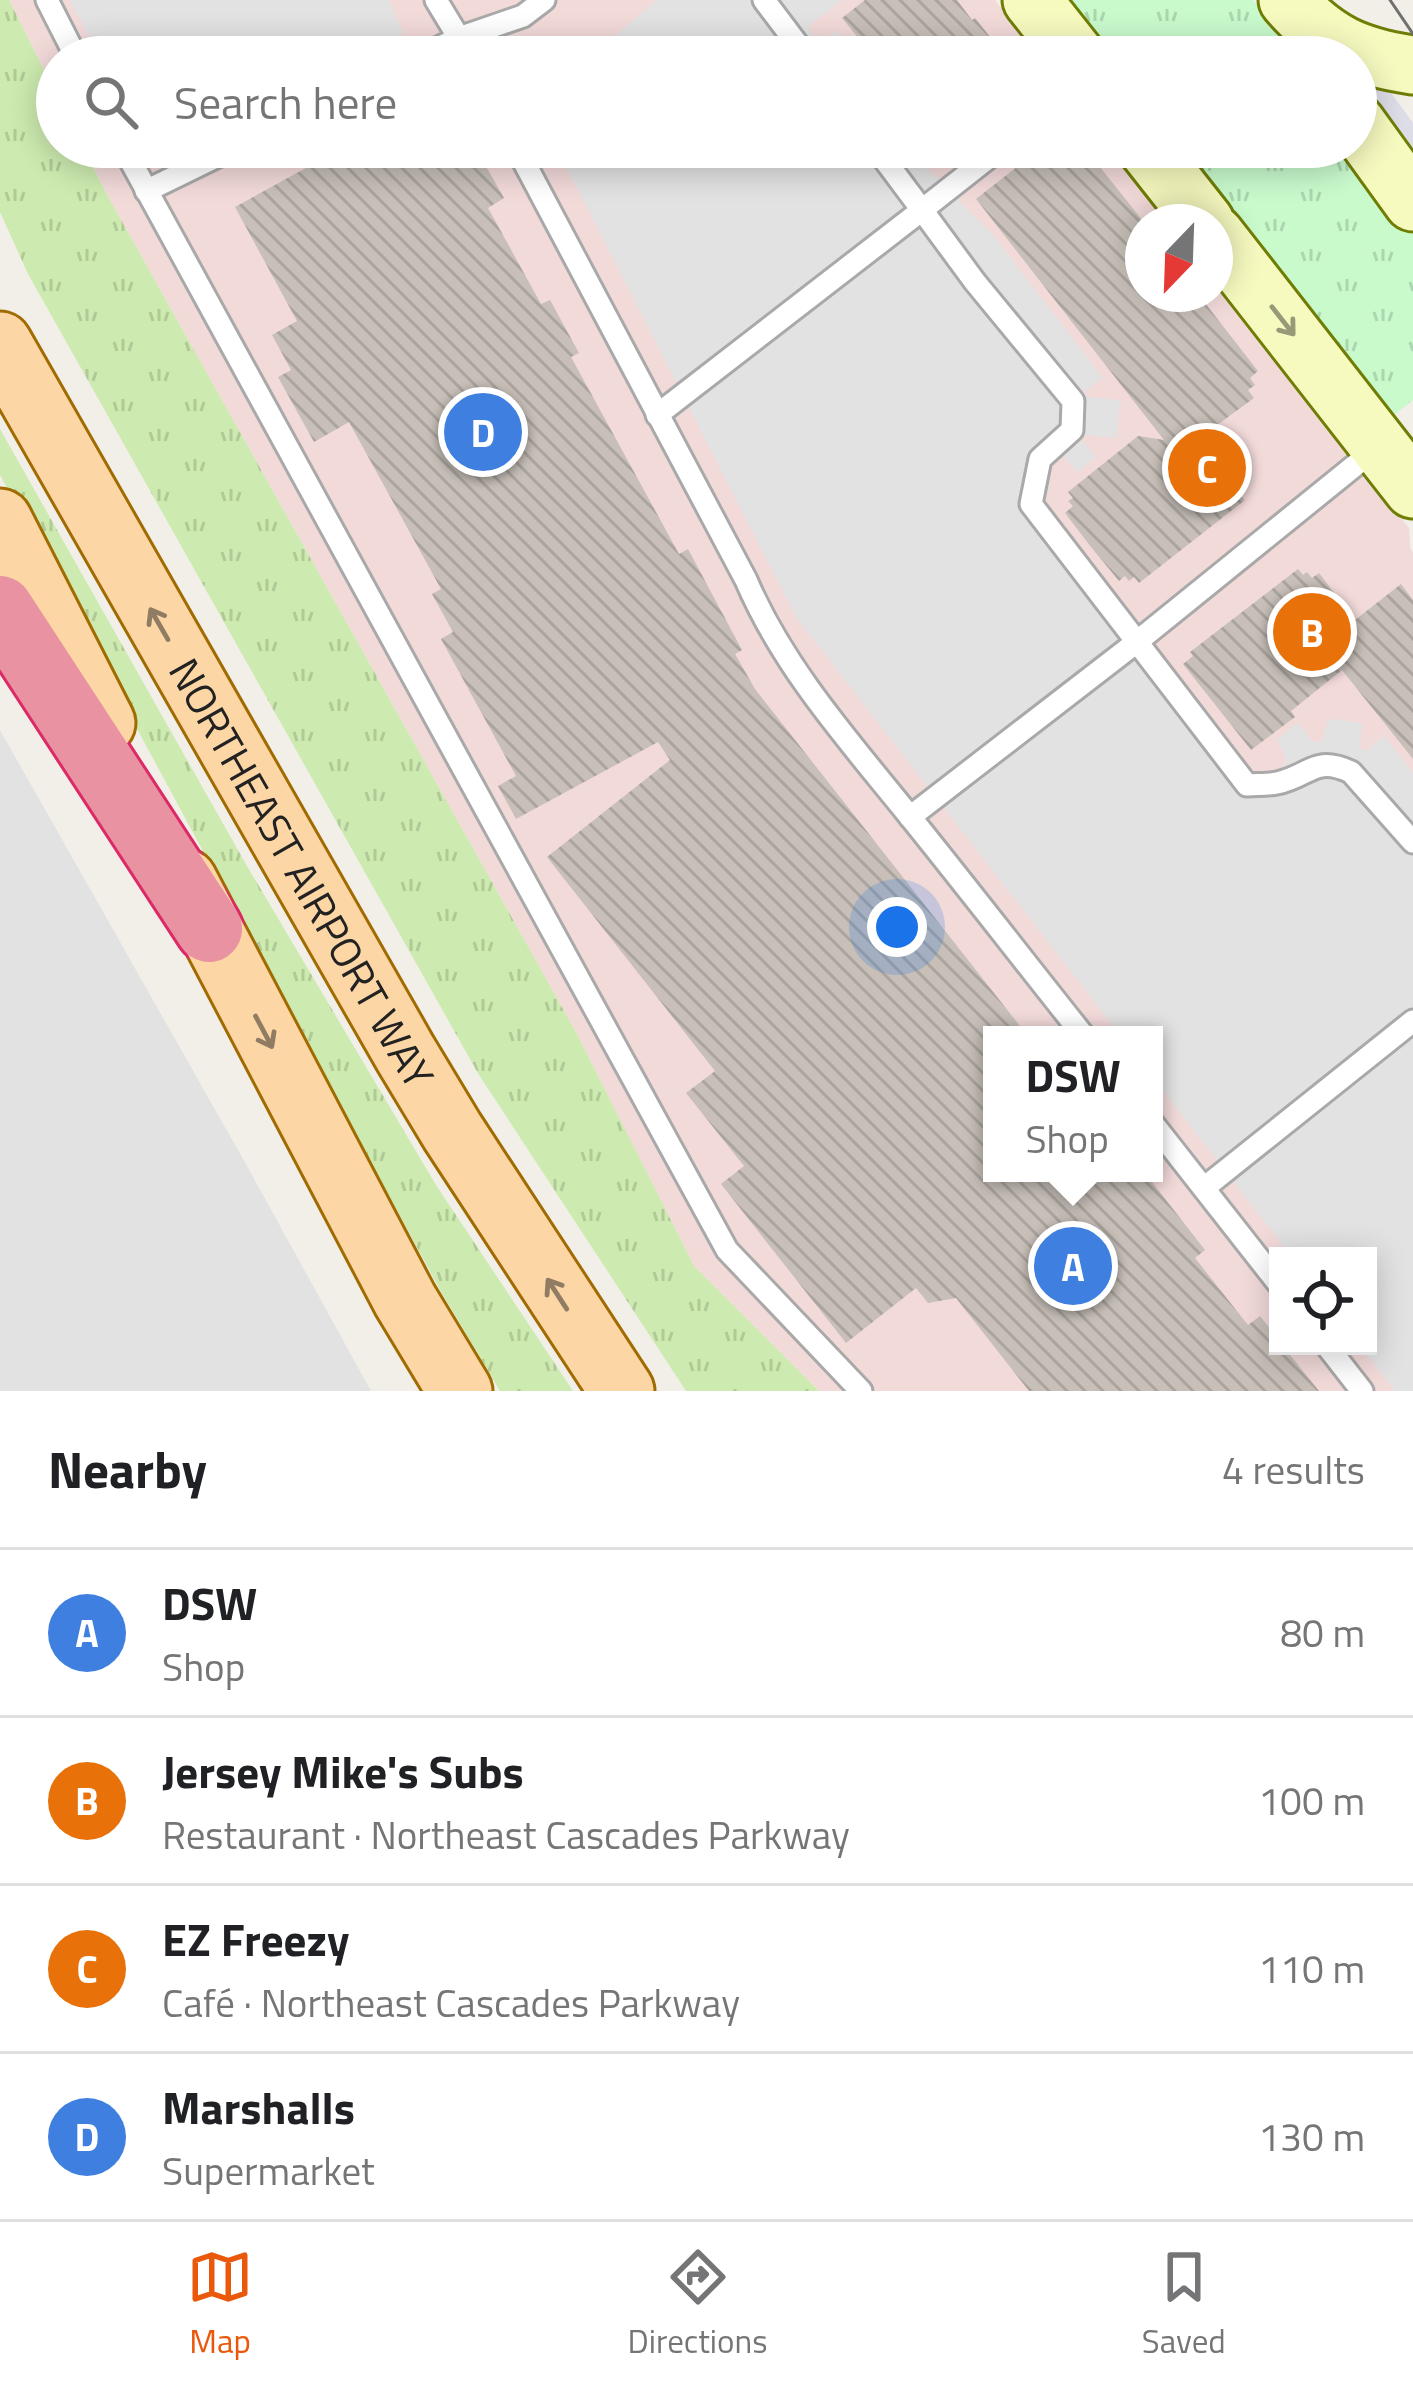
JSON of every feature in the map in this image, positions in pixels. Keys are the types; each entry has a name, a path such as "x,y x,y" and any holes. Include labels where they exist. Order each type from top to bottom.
{"highway":[{"path":"0,609 209,928"}],"main road":[{"name":"NORTHEAST AIRPORT WAY","path":"0,344 405,1053 622,1391"},
{"path":"0,521 394,1279 460,1391"}],"street":[{"path":"1033,0 1061,36"},
{"path":"1265,0 1291,36"},
{"path":"1288,0 1326,36"},
{"path":"1377,58 1413,64"},
{"path":"1377,153 1413,202"},
{"path":"1163,168 1191,204"},
{"path":"1233,256 1402,452"}],"lane":[{"path":"47,0 65,36"},
{"path":"436,0 457,36"},
{"path":"486,36 544,0"},
{"path":"764,0 791,36"},
{"path":"134,168 727,1250 861,1391"},
{"path":"146,191 193,168"},
{"path":"527,168 761,614 792,664 1076,1026"},
{"path":"891,168 975,282 1073,401 1072,430 1040,459 1030,504 1247,785 1278,783 1323,764 1337,765 1351,772 1413,842"},
{"path":"657,415 975,168"},
{"path":"910,817 1138,641 1402,452"},
{"path":"1204,1188 1413,1021"},
{"path":"1163,1136 1269,1271"},
{"path":"1334,1355 1362,1391"}],"shaded area":[{"path":"9,0 995,0 1023,36 36,36 36,54"},
{"path":"70,0 389,0 403,33 397,36 89,36"},
{"path":"656,0 842,0 808,27 813,36 616,36"},
{"path":"1377,84 1386,86 1413,123 1413,155 1377,115"},
{"path":"94,168 1127,168 1155,204 1125,204 1125,312 1233,312 1233,304 1409,528 1413,553 1413,1391 819,1391 694,1266 577,1034"},
{"path":"567,168 927,168 993,235 1103,378 1085,391 1087,397 1120,400 1117,438 1085,435 1082,440 1096,457 1078,472 1061,454 1052,460 1049,490 1034,527 1246,798 1287,762 1277,739 1298,722 1312,741 1322,742 1328,719 1363,723 1359,748 1367,751 1384,735 1413,773 1413,1391 1395,1391 1367,1355 1377,1355 1377,1247 1284,1247 1163,1091 1163,1026 1113,1026 796,617"},
{"path":"0,730 247,1166 371,1391 0,1391"}],"green space":[{"path":"0,0 9,0 36,54 36,168 94,168 577,1034 694,1266 819,1391 686,1391 479,1075 28,274 0,212"},
{"path":"1044,0 1253,0 1280,36 1073,36"},
{"path":"1179,168 1368,168 1413,234 1413,400 1384,423 1233,235 1233,204 1208,204"},
{"path":"0,429 247,866 436,1185 573,1391 500,1391 440,1290 0,475"}],"building":[{"path":"865,0 957,0 989,36 857,36 842,18"},
{"path":"306,168 487,168 504,198 488,208 541,304 550,300 579,353 571,357 679,554 688,549 742,650 735,654 755,689 1020,1026 983,1026 983,1182 1152,1182 1205,1250 1195,1258 1248,1325 1260,1316 1269,1328 1269,1355 1290,1355 1319,1391 1029,1391 956,1298 928,1303 916,1288 846,1343 721,1184 744,1166 686,1093 715,1071 547,857 670,760 658,742 516,819 498,786 516,776 441,639 453,632 432,594 441,589 349,422 314,442 278,377 291,370 272,335 297,321 235,207"},
{"path":"1015,168 1101,168 1129,204 1125,204 1125,312 1212,312 1258,371 1250,378 1255,385 1248,390 1254,398 1209,431 1248,480 1241,486 1245,500 1139,583 1125,576 1119,581 1065,513 1073,506 1068,492 1138,436 1164,440 976,199"},
{"path":"1298,569 1312,578 1319,573 1355,620 1401,584 1413,600 1413,759 1342,670 1291,711 1295,717 1251,750 1183,664 1193,656 1190,652"}],"tram line":[{"path":"1390,0 1413,34"}],"place":[{"name":"Marshalls","path":"483,432"},
{"name":"EZ Freezy","path":"1207,468"},
{"name":"Jersey Mike's Subs","path":"1312,632"},
{"name":"DSW","path":"1073,1266"}]}
